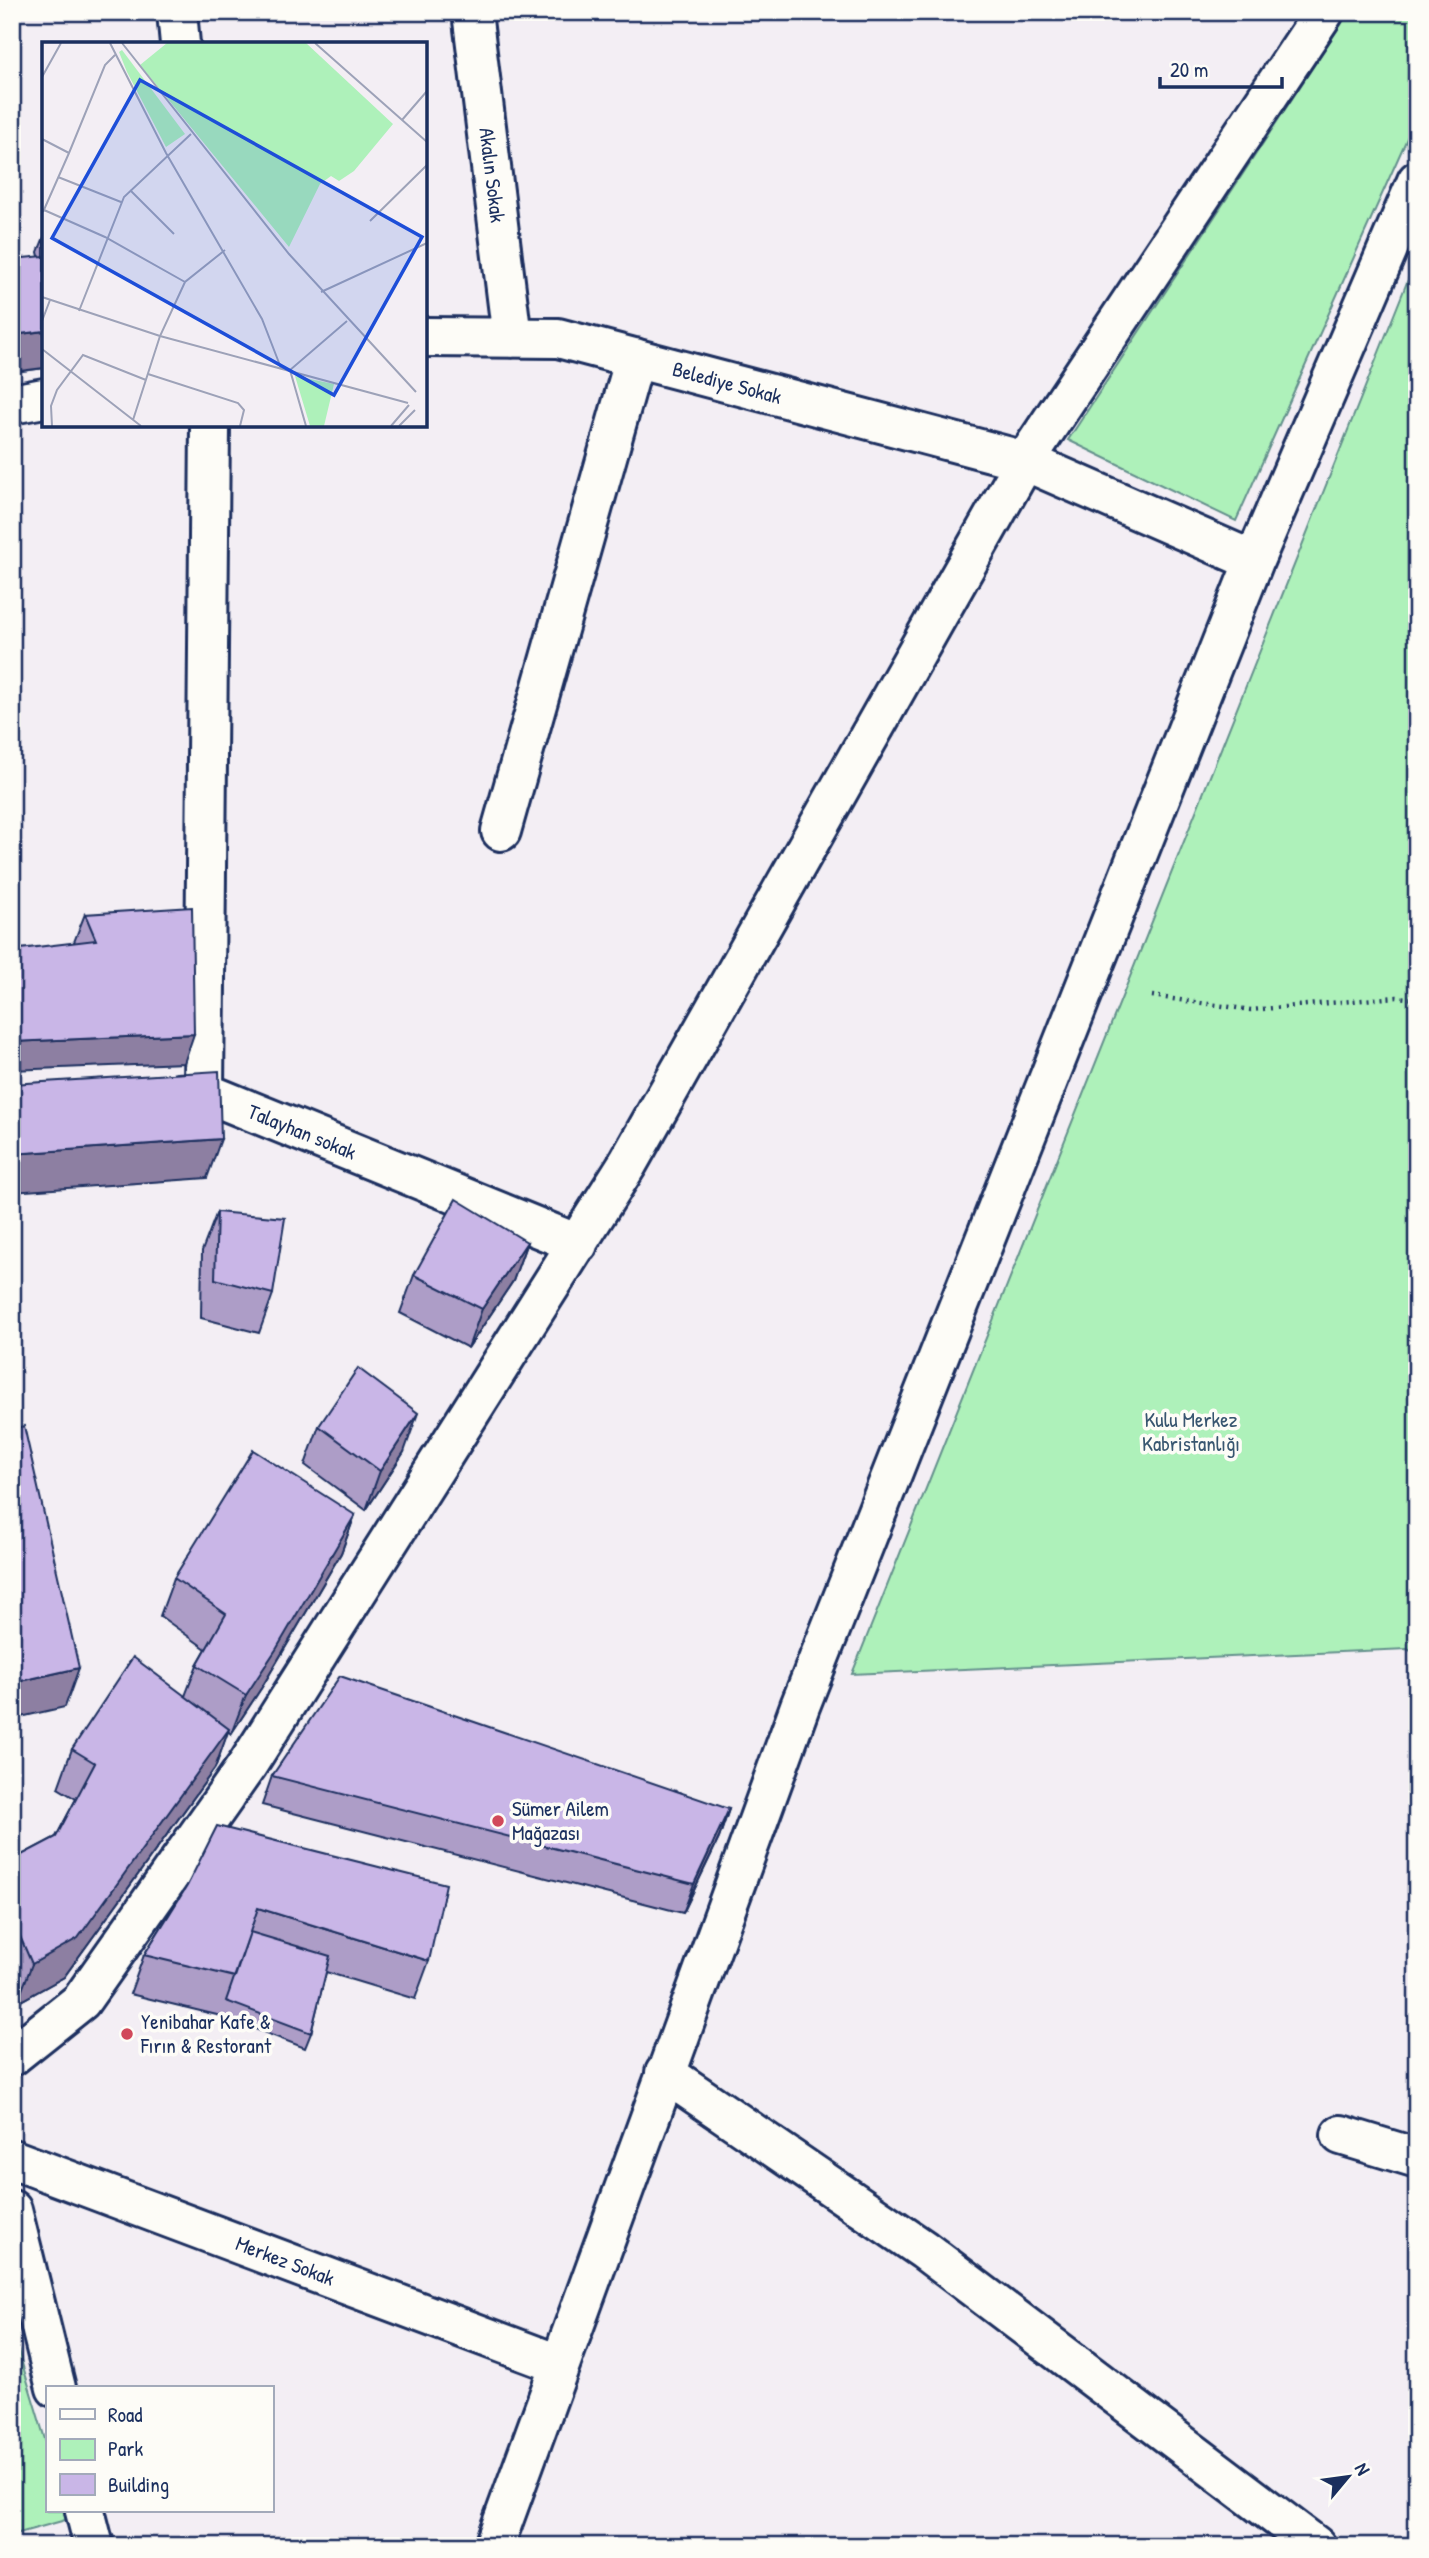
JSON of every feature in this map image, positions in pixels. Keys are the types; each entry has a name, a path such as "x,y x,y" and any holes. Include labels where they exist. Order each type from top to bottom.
{"street":[{"path":"177,12 180,42"},
{"name":"Akalın Sokak","path":"472,12 512,338"},
{"path":"12,2056 81,2001 248,1764 628,1163 1025,461 1324,12"},
{"path":"494,2546 558,2364 800,1706 1254,561 1417,181"},
{"name":"Belediye Sokak","path":"427,337 558,338 1025,461 1254,561"},
{"path":"501,831 635,358"},
{"path":"12,404 42,398"},
{"path":"204,1093 210,427"},
{"name":"Talayhan sokak","path":"149,1096 204,1093 578,1244"},
{"path":"665,2073 924,2250 1316,2546"},
{"path":"1341,2135 1417,2158"},
{"name":"Merkez Sokak","path":"12,2159 558,2364"},
{"path":"12,2210 55,2386"},
{"path":"85,2512 94,2546"}],"path":[{"path":"1152,996 1251,1010 1397,997 1417,999"}],"green space":[{"path":"1349,12 1417,12 1417,116 1236,521 1068,440"},
{"name":"Kulu Merkez Kabristanlığı","path":"1417,257 1417,1654 1407,1649 852,1674"},
{"path":"12,2330 46,2443 46,2512 67,2512 69,2519 12,2535"}],"building":[{"path":"42,256 42,331 12,335 12,259"},
{"path":"192,907 194,1034 12,1042 12,950 96,940 85,914"},
{"path":"219,1071 221,1139 12,1154 12,1084"},
{"path":"456,1199 527,1242 482,1309 414,1275"},
{"path":"217,1212 285,1218 273,1294 215,1279"},
{"path":"358,1368 418,1413 380,1471 319,1426"},
{"path":"24,1426 79,1668 12,1683 12,1429"},
{"path":"253,1450 355,1515 277,1648 246,1695 197,1665 226,1614 174,1578"},
{"path":"133,1657 229,1729 78,1938 32,1964 12,1918 12,1860 56,1837 95,1763 72,1749"},
{"name":"Sümer Ailem Mağazası","path":"340,1676 729,1809 694,1884 272,1776"},
{"path":"217,1826 446,1884 429,1961 258,1908 235,1977 144,1955 187,1886"},
{"path":"250,1932 330,1956 311,2033 226,2001"}],"place":[{"name":"Sümer Ailem Mağazası","path":"498,1821"},
{"name":"Yenibahar Kafe & Fırın & Restorant","path":"127,2034"}]}
